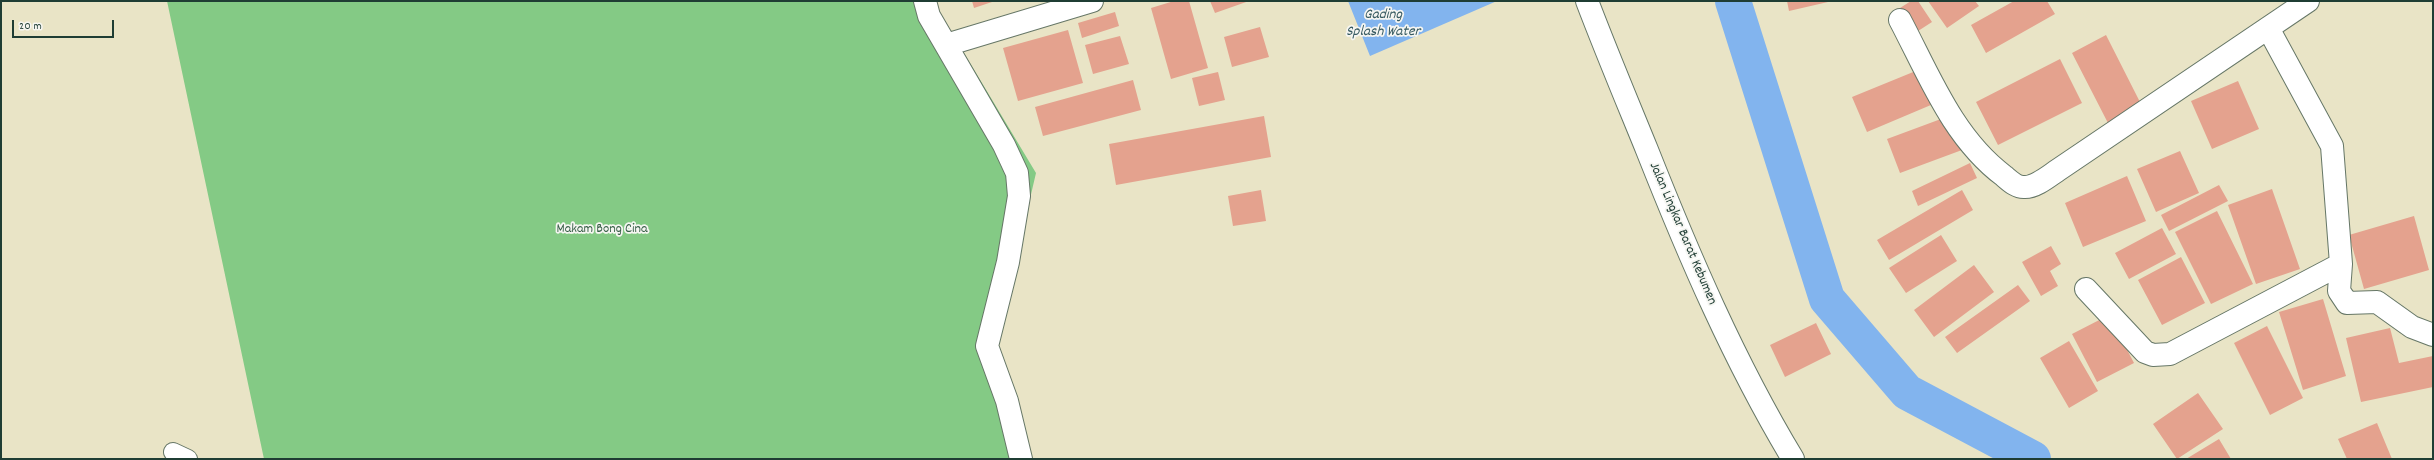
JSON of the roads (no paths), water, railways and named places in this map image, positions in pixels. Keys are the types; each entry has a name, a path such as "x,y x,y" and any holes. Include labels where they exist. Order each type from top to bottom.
{"street":[{"path":"925,1 929,16 1004,145 1017,173 1019,196 1008,262 986,346 1006,400 1021,459"},
{"path":"946,45 1092,1"},
{"name":"Jalan Lingkar Barat Kebumen","path":"1587,1 1687,251 1740,364 1767,416 1793,459"},
{"path":"1900,20 1958,129 1990,166 2016,185 2025,187 2034,185 2058,170 2308,1"},
{"path":"2268,28 2332,146 2341,264 2339,291 2347,304 2369,301 2383,304 2412,327 2433,335"},
{"path":"2086,289 2145,352 2162,355 2170,354 2341,264"}],"water":[{"name":"Gading Splash Water","path":"1348,1 1497,1 1370,56"}],"waterway":[{"path":"1733,1 1827,299 1907,392 2033,459"}],"park label":[{"name":"Makam Bong Cina","path":"602,230"}]}
